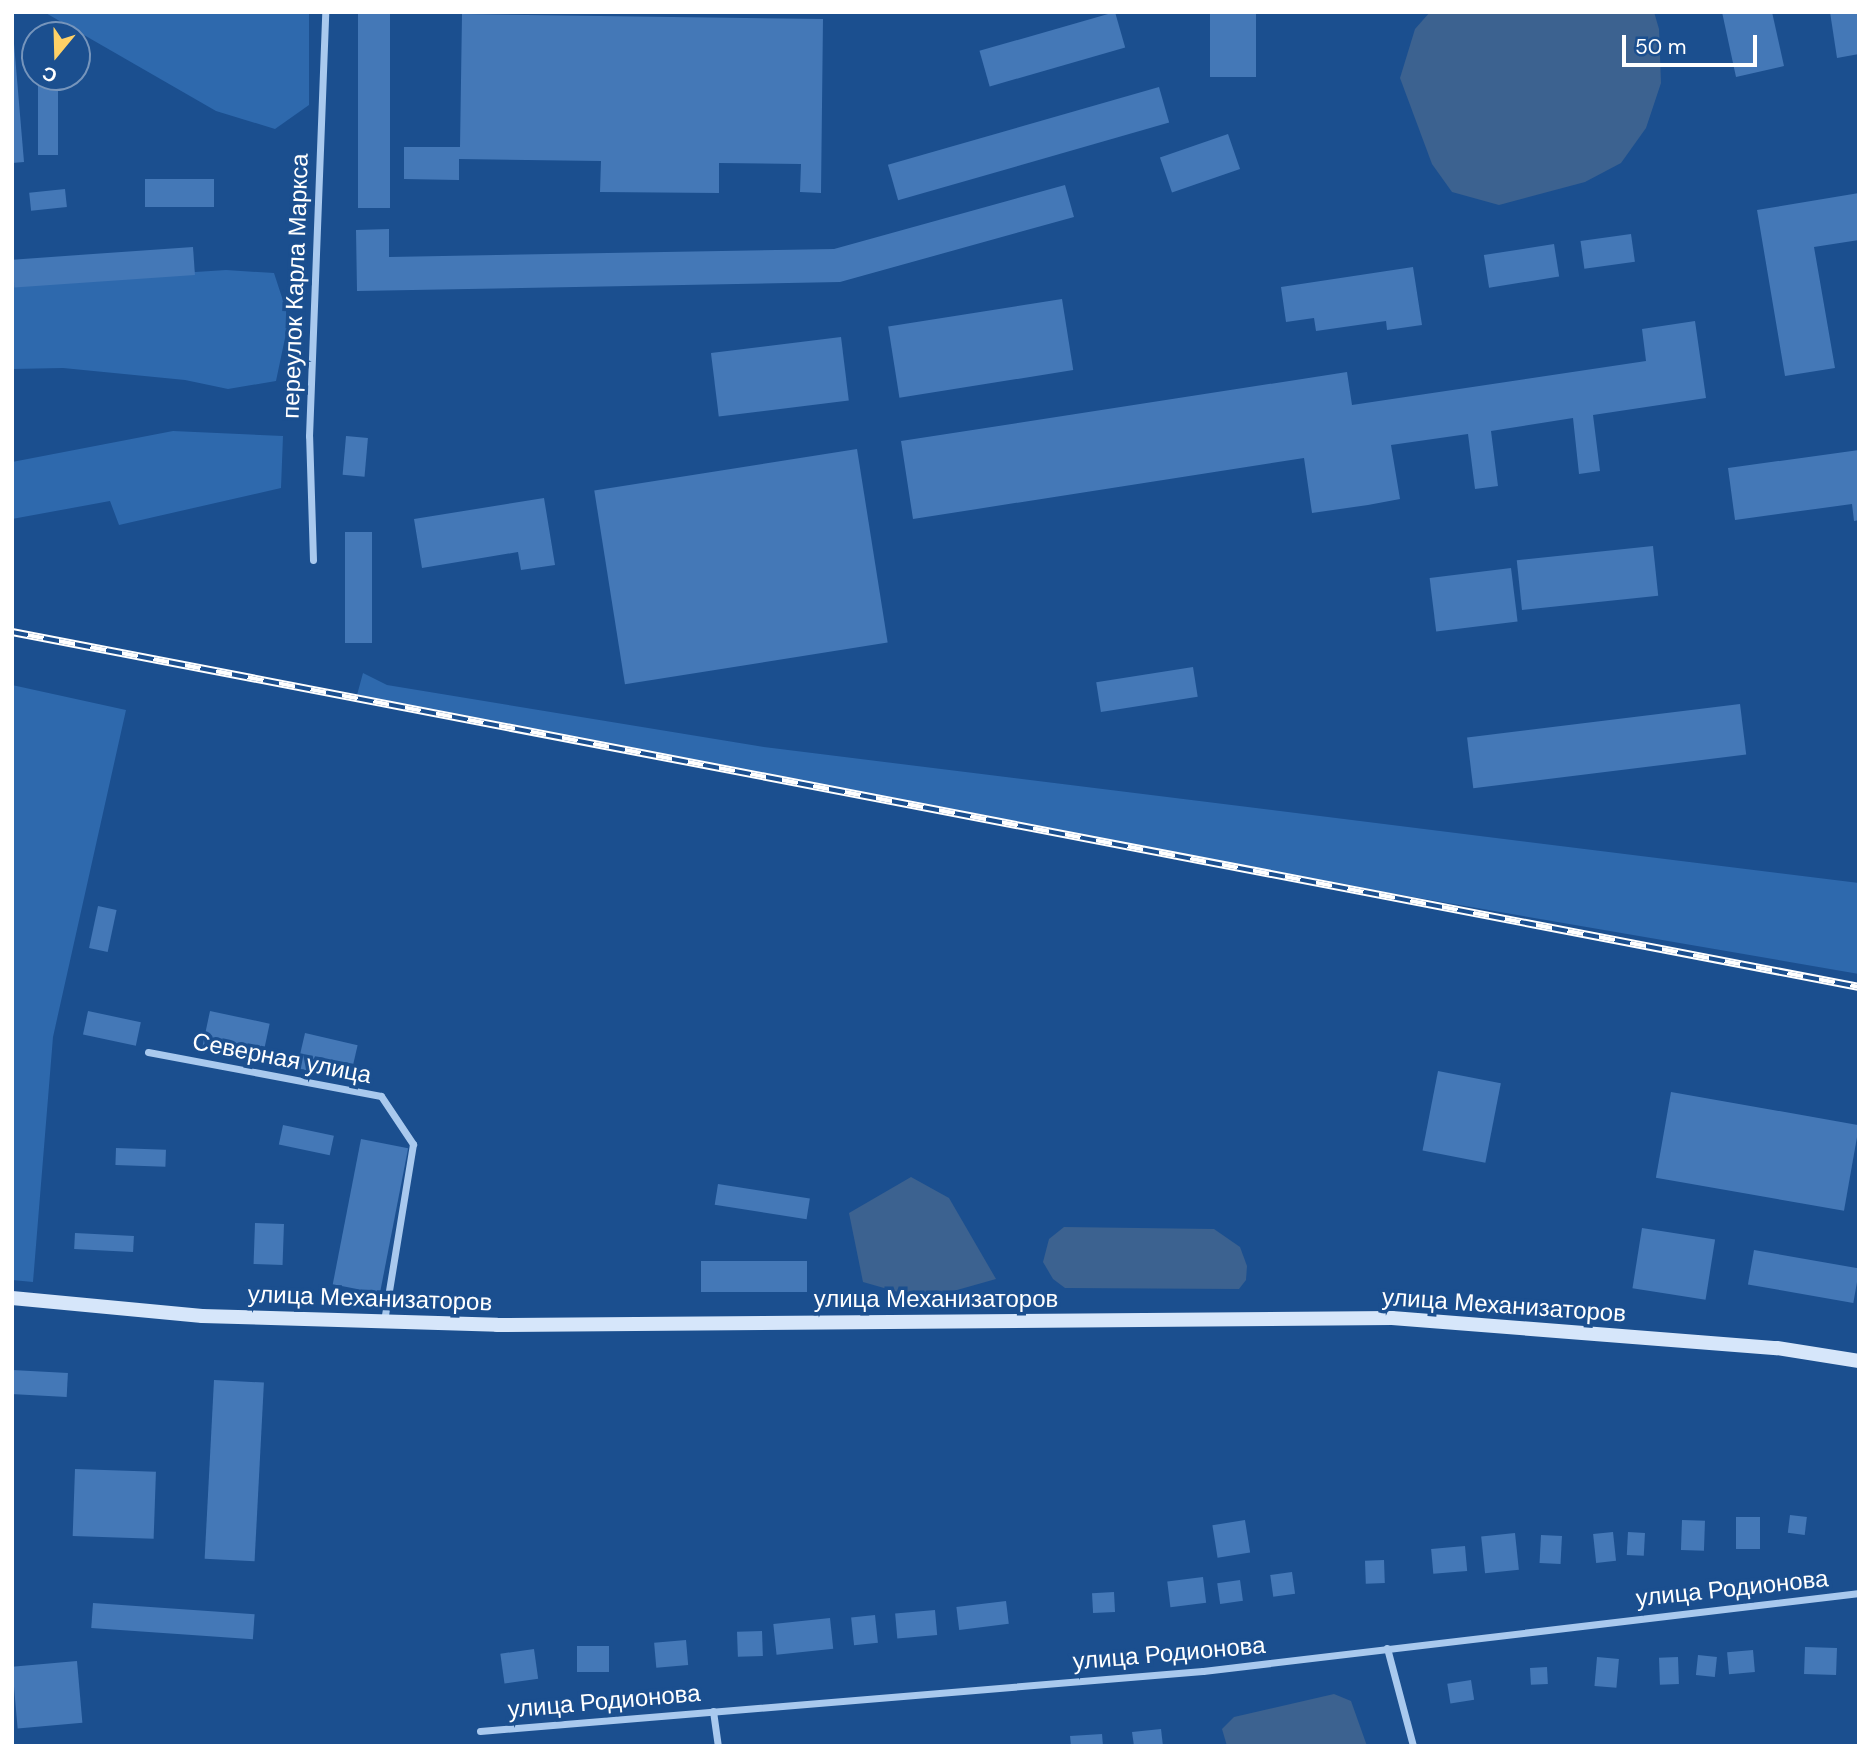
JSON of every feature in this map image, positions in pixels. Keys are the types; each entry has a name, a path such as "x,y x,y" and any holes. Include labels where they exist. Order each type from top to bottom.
{"street":[{"name":"переулок Карла Маркса","path":"313,560 309,436 325,12"},
{"name":"Северная улица","path":"148,1052 381,1096 413,1144 384,1322"},
{"name":"улица Механизаторов","path":"12,1298 202,1316 511,1325 1392,1318 1777,1348 1859,1361"},
{"name":"улица Родионова","path":"480,1731 1202,1671 1859,1593"},
{"path":"1387,1648 1413,1746"},
{"path":"713,1711 718,1746"}],"shaded area":[{"path":"44,12 309,12 309,105 275,129 216,111 91,39 91,21 60,21"},
{"path":"1430,12 1654,12 1659,29 1661,83 1646,128 1621,163 1585,182 1499,205 1452,192 1432,164 1400,78 1415,29"},
{"path":"226,270 274,273 289,319 276,381 228,389 185,380 63,368 12,369 12,284"},
{"path":"173,431 283,436 281,488 119,525 110,501 12,519 12,462"},
{"path":"363,673 387,685 764,747 1859,883 1859,974 1222,864 357,695"},
{"path":"12,685 126,710 53,1037 33,1282 12,1280"},
{"path":"911,1177 949,1198 996,1279 950,1292 898,1292 863,1282 849,1213"},
{"path":"1064,1227 1214,1229 1240,1247 1247,1266 1246,1280 1239,1289 1065,1288 1053,1279 1043,1262 1049,1239"},
{"path":"1334,1694 1351,1701 1367,1746 1227,1746 1222,1729 1234,1717"}],"building":[{"path":"358,12 390,12 390,208 358,208"},
{"path":"1115,12 1125,48 990,86 979,51"},
{"path":"1210,12 1256,12 1256,77 1210,77"},
{"path":"1722,12 1772,12 1784,66 1736,77"},
{"path":"1830,12 1859,12 1859,54 1837,58"},
{"path":"462,14 823,19 821,193 800,192 801,164 719,163 719,193 600,192 601,161 459,159 459,180 404,179 404,147 460,147"},
{"path":"12,20 24,162 12,163"},
{"path":"1159,87 1169,123 898,200 888,165"},
{"path":"38,91 58,91 58,155 38,155"},
{"path":"1228,134 1240,169 1172,192 1160,157"},
{"path":"145,179 214,179 214,207 145,207"},
{"path":"1065,185 1074,217 840,282 357,291 356,230 389,229 389,257 834,249"},
{"path":"65,189 67,207 31,211 29,193"},
{"path":"1859,193 1859,240 1814,247 1835,368 1785,376 1757,210"},
{"path":"1631,234 1635,262 1584,269 1580,241"},
{"path":"1554,244 1559,277 1489,288 1484,255"},
{"path":"193,247 195,275 14,288 12,260"},
{"path":"1413,267 1422,325 1387,330 1386,321 1316,331 1314,318 1286,322 1281,287"},
{"path":"1062,299 1073,370 899,398 888,327"},
{"path":"1695,321 1706,398 1593,415 1600,471 1579,474 1573,418 1491,431 1498,486 1475,489 1468,434 1391,445 1400,499 1368,505 1312,513 1304,458 913,519 901,441 1347,372 1352,405 1646,361 1642,329"},
{"path":"841,337 849,401 719,416 711,353"},
{"path":"346,436 368,438 365,477 343,475"},
{"path":"857,449 888,643 625,684 594,491"},
{"path":"1859,450 1859,520 1854,521 1852,504 1735,520 1728,468"},
{"path":"544,498 555,565 521,570 518,552 422,568 414,519"},
{"path":"345,532 372,532 372,643 345,643"},
{"path":"1653,546 1658,596 1522,610 1517,560"},
{"path":"1511,568 1518,622 1436,632 1430,578"},
{"path":"1193,667 1198,697 1101,712 1096,682"},
{"path":"1740,704 1746,755 1473,788 1467,738"},
{"path":"98,906 117,910 108,952 89,948"},
{"path":"88,1011 141,1022 136,1046 83,1034"},
{"path":"210,1011 270,1024 261,1063 202,1050"},
{"path":"305,1033 358,1045 350,1080 297,1068"},
{"path":"1438,1071 1501,1083 1485,1163 1423,1151"},
{"path":"1671,1092 1859,1125 1844,1211 1656,1178"},
{"path":"283,1125 334,1136 330,1155 279,1145"},
{"path":"361,1139 408,1148 380,1293 333,1284"},
{"path":"116,1148 166,1150 165,1167 115,1165"},
{"path":"718,1184 810,1199 807,1219 715,1205"},
{"path":"255,1223 284,1224 283,1265 254,1264"},
{"path":"1642,1228 1715,1240 1706,1300 1632,1288"},
{"path":"75,1233 134,1236 133,1252 74,1249"},
{"path":"1754,1250 1859,1269 1853,1303 1748,1284"},
{"path":"701,1261 807,1261 807,1292 701,1292"},
{"path":"12,1370 68,1373 67,1397 12,1394"},
{"path":"214,1380 264,1383 255,1561 205,1559"},
{"path":"75,1469 156,1472 154,1539 73,1536"},
{"path":"1790,1515 1807,1517 1805,1535 1788,1533"},
{"path":"1736,1517 1760,1517 1760,1549 1736,1549"},
{"path":"1245,1520 1250,1553 1218,1558 1212,1525"},
{"path":"1682,1520 1705,1521 1704,1551 1681,1550"},
{"path":"1613,1532 1616,1561 1596,1563 1593,1534"},
{"path":"1628,1532 1645,1533 1644,1556 1627,1555"},
{"path":"1515,1533 1519,1570 1485,1573 1481,1537"},
{"path":"1541,1535 1562,1536 1561,1564 1540,1563"},
{"path":"1465,1546 1467,1571 1433,1574 1431,1549"},
{"path":"1384,1560 1385,1583 1366,1584 1365,1561"},
{"path":"1292,1572 1295,1594 1273,1597 1270,1575"},
{"path":"1203,1577 1206,1603 1170,1607 1167,1581"},
{"path":"1240,1580 1243,1601 1220,1604 1217,1583"},
{"path":"1114,1592 1115,1612 1093,1613 1092,1593"},
{"path":"1006,1601 1009,1624 959,1630 956,1607"},
{"path":"93,1603 255,1614 253,1639 91,1628"},
{"path":"935,1610 937,1635 897,1638 895,1613"},
{"path":"875,1615 878,1643 854,1645 851,1618"},
{"path":"830,1618 833,1649 777,1655 773,1624"},
{"path":"762,1631 763,1656 738,1657 737,1632"},
{"path":"686,1640 688,1665 656,1668 654,1643"},
{"path":"577,1646 609,1646 609,1672 577,1672"},
{"path":"1805,1647 1837,1648 1836,1675 1804,1674"},
{"path":"534,1649 538,1679 505,1683 500,1654"},
{"path":"1753,1650 1755,1672 1729,1674 1727,1652"},
{"path":"1698,1655 1717,1657 1715,1677 1696,1675"},
{"path":"1597,1657 1619,1659 1616,1688 1594,1686"},
{"path":"1678,1657 1679,1684 1660,1685 1659,1658"},
{"path":"77,1661 82,1723 18,1728 12,1667"},
{"path":"1547,1667 1548,1684 1531,1685 1530,1668"},
{"path":"1471,1680 1474,1700 1450,1704 1447,1684"},
{"path":"1161,1729 1163,1746 1134,1746 1132,1732"},
{"path":"1102,1734 1103,1746 1071,1746 1070,1736"}],"railway":[{"path":"12,632 1859,987"}]}
